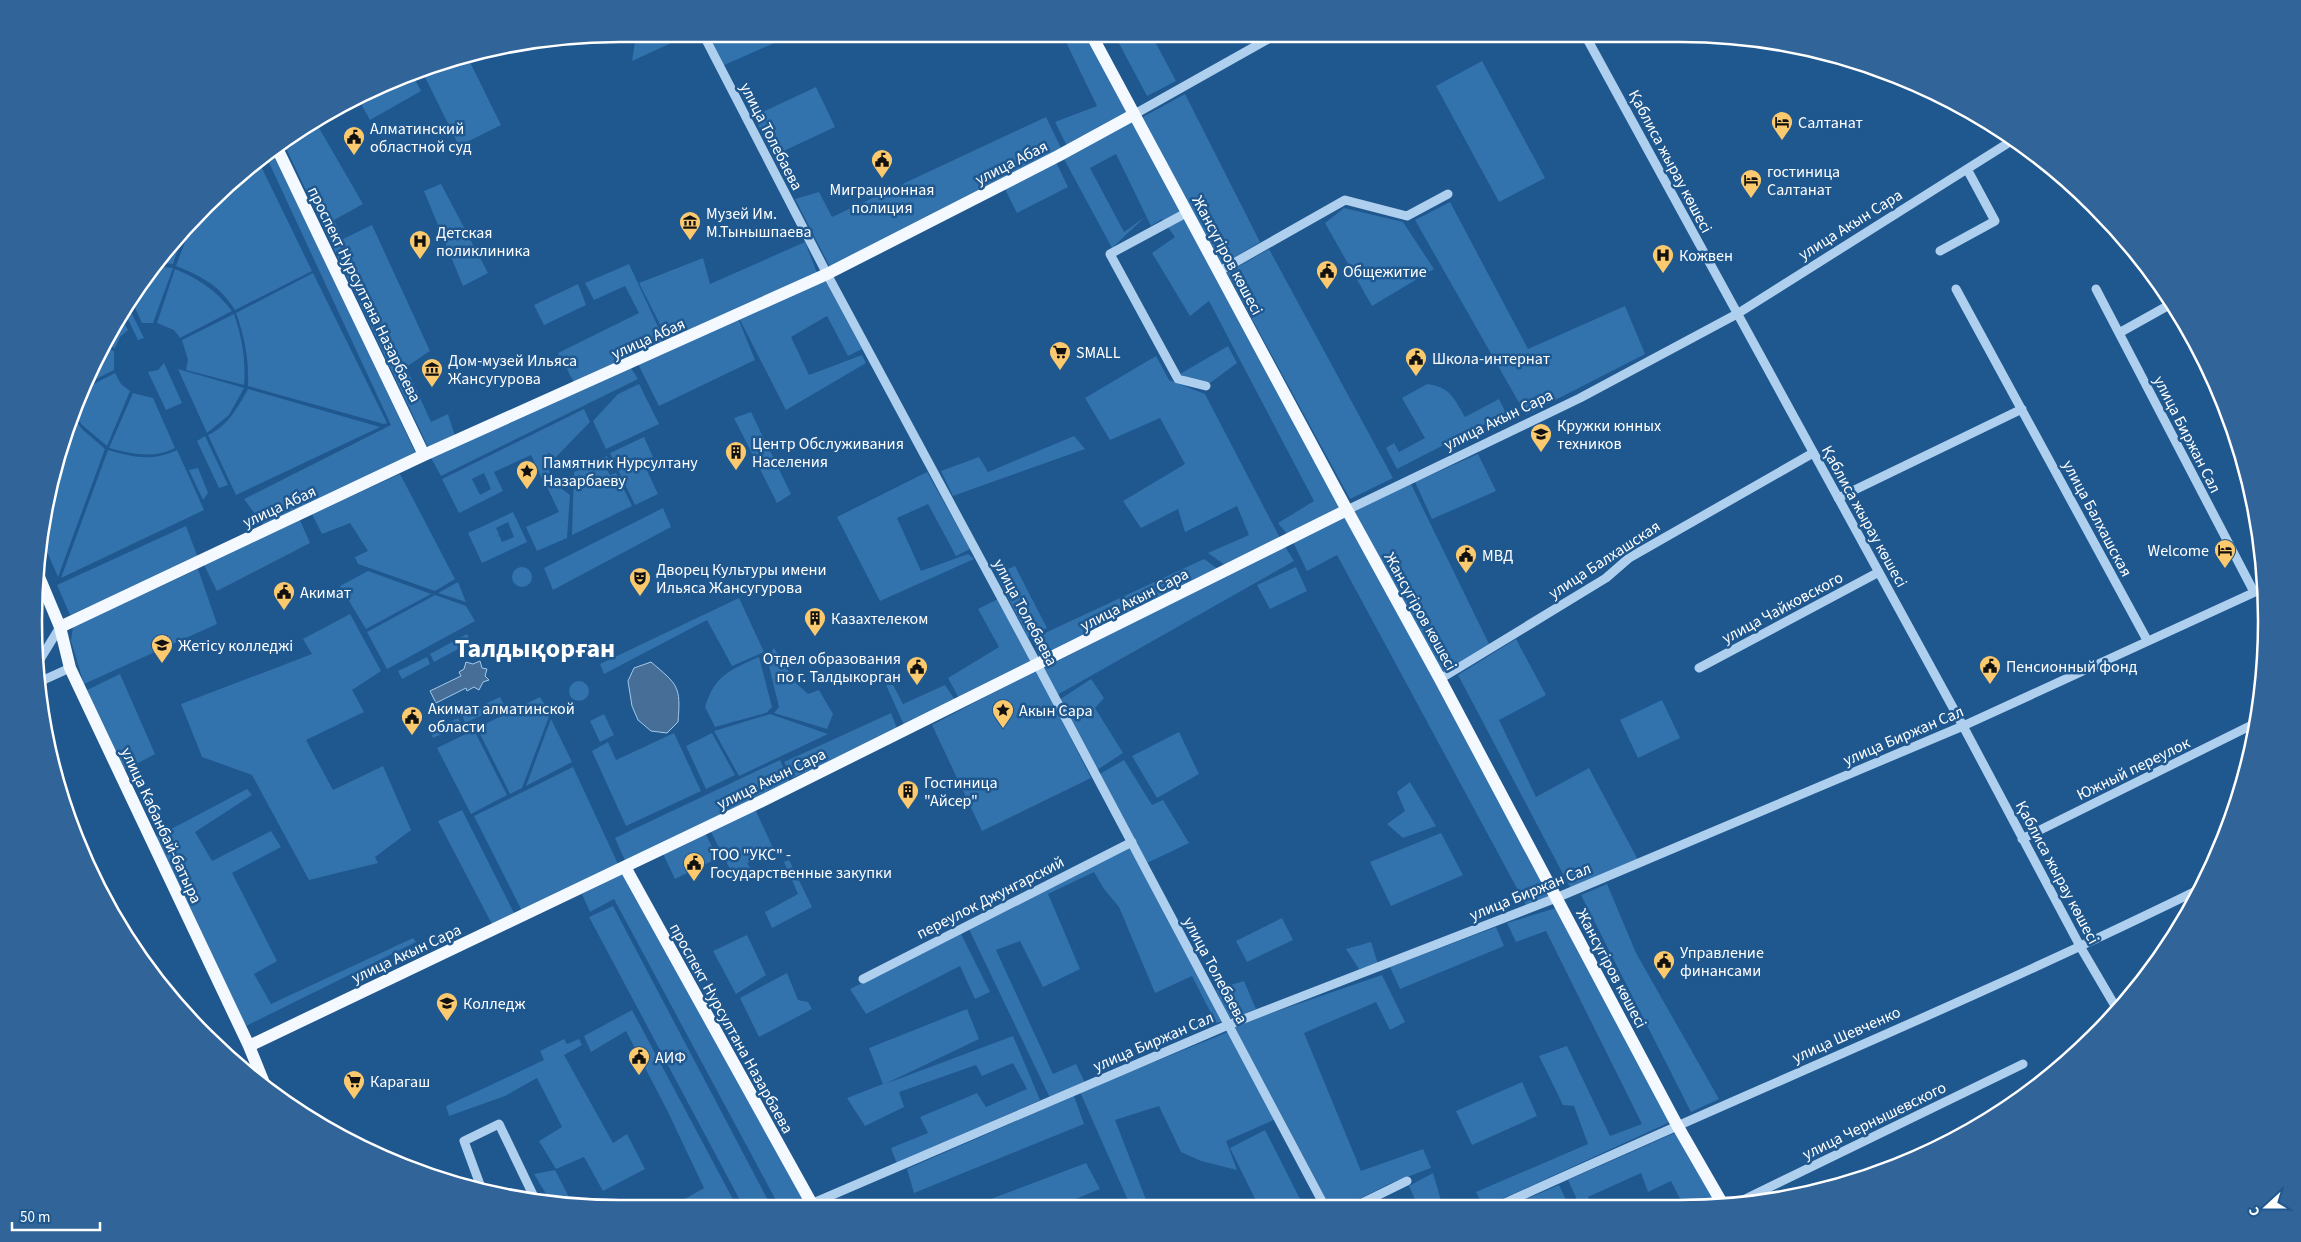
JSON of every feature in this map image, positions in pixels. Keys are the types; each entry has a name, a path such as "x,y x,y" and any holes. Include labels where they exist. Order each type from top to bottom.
{"main road":[{"name":"Жансүгіров көшесі","path":"1095,42 1186,213 1440,679 1677,1125 1719,1198"},
{"name":"улица Абая","path":"60,628 424,455 827,274 1058,156 1133,115"},
{"name":"проспект Нурсултана Назарбаева","path":"280,154 424,455"},
{"name":"улица Акын Сара","path":"249,1046 625,867 1038,666 1347,510"},
{"name":"улица Кабанбай-батыра","path":"44,588 60,628 70,668 249,1046 260,1072"},
{"name":"проспект Нурсултана Назарбаева","path":"625,867 809,1200"}],"street":[{"name":"улица Толебаева","path":"707,42 827,274 1132,842 1321,1200"},
{"name":"улица Абая","path":"1133,115 1263,42"},
{"name":"Қаблиса жырау көшесі","path":"1590,42 1963,726 2081,948 2114,1004"},
{"name":"улица Акын Сара","path":"1347,510 1580,398 1737,314 2007,144"},
{"path":"1940,251 1995,222 1967,169"},
{"path":"1218,272 1345,200 1407,216 1448,194"},
{"path":"1186,213 1110,254 1178,379 1206,386"},
{"name":"улица Балхашская","path":"1956,289 2147,640"},
{"name":"улица Биржан Сал","path":"2096,289 2254,592"},
{"path":"2119,333 2165,307"},
{"path":"1838,498 2022,409"},
{"name":"улица Балхашская","path":"1440,679 1606,578 1628,558 1813,453"},
{"name":"улица Чайковского","path":"1699,668 1879,572"},
{"name":"улица Биржан Сал","path":"824,1200 1228,1025 1556,898 1963,726 2257,591"},
{"path":"44,654 60,628"},
{"path":"46,679 70,668"},
{"name":"Южный переулок","path":"2022,839 2248,727"},
{"name":"переулок Джунгарский","path":"863,979 1132,842"},
{"name":"улица Шевченко","path":"1512,1200 1677,1125 2081,948 2190,894"},
{"name":"улица Чернышевского","path":"1753,1195 2023,1064"},
{"path":"479,1182 464,1141 499,1124 532,1193"},
{"path":"1367,1200 1407,1181"}],"shaded area":[{"path":"635,42 674,42 632,61"},
{"path":"712,42 777,42 722,66"},
{"path":"1066,42 1091,42 1128,114 1067,146 1055,122 1097,106"},
{"path":"1118,42 1155,42 1176,81 1147,96"},
{"path":"1482,61 1545,178 1499,202 1436,86"},
{"path":"470,62 501,125 459,146 425,77"},
{"path":"416,81 421,91 370,120 361,104"},
{"path":"816,87 835,127 773,156 754,116"},
{"path":"1185,94 1260,242 1220,266 1141,118"},
{"path":"1046,117 1062,150 830,267 795,199 819,192 832,217"},
{"path":"1132,121 1340,508 1288,535 1278,523 1314,501 1209,301 1190,316 1152,253 1175,237 1162,219 1151,226 1116,154 1090,168 1124,232 1145,217 1112,248 1064,159"},
{"path":"319,128 363,204 334,220 343,239 372,225 430,351 406,367 431,422 448,414 455,436 428,447 287,150"},
{"path":"277,157 416,454 264,526 244,499 391,425 269,162"},
{"path":"1056,162 1068,187 1017,213 1005,189"},
{"path":"262,168 312,271 235,310 223,294 210,283 176,266 186,240 212,212"},
{"path":"441,184 488,273 463,286 424,191"},
{"path":"1450,202 1528,349 1625,306 1645,354 1526,415 1415,220"},
{"path":"1344,208 1403,222 1434,269 1372,306 1325,223"},
{"path":"805,242 817,273 668,340 639,283 703,258 710,284"},
{"path":"1269,249 1393,478 1350,499 1227,273"},
{"path":"178,250 173,264 167,263"},
{"path":"629,264 660,331 663,344 575,384 558,353 639,313 625,286 594,300 585,283"},
{"path":"164,267 173,268 153,323 142,323 135,308"},
{"path":"175,269 206,286 220,297 232,311 180,338 174,330 157,323"},
{"path":"313,273 387,423 384,424 248,386 246,349 236,313"},
{"path":"824,278 862,349 848,356 827,316 791,337 809,375 862,355 866,363 786,410 739,318"},
{"path":"578,284 586,305 544,325 534,305"},
{"path":"132,313 144,338 138,340 128,319"},
{"path":"234,314 243,349 244,385 186,370 188,360 182,340"},
{"path":"738,318 755,360 659,406 638,364"},
{"path":"125,324 128,330 120,337 115,348 112,347"},
{"path":"1228,346 1237,363 1206,386 1180,374"},
{"path":"110,350 114,351 114,370 96,379"},
{"path":"1156,356 1169,380 1205,394 1280,538 1225,565 1208,553 1249,535 1237,506 1185,532 1178,509 1141,528 1123,501 1185,464 1160,418 1110,440 1085,398"},
{"path":"164,363 182,403 166,410 148,372 158,370"},
{"path":"631,368 638,379 441,476 430,456"},
{"path":"178,369 244,388 229,415 207,433"},
{"path":"115,373 121,384 130,391 107,446 79,420 94,384"},
{"path":"639,384 659,424 606,449 593,421 618,394"},
{"path":"1427,384 1441,388 1450,394 1465,417 1499,399 1506,413 1397,469 1386,448 1394,443 1399,452 1425,438 1402,398"},
{"path":"248,389 380,427 236,495 208,435 227,421"},
{"path":"133,393 153,398 175,448 159,453 134,454 109,448"},
{"path":"584,409 590,422 555,458 548,452 550,480 544,483 531,455 494,472 503,491 459,513 442,479","holes":["484,473 491,489 480,495 472,479"]},
{"path":"751,412 791,494 777,503 734,418"},
{"path":"78,423 105,449 58,577 47,551 47,545 62,471"},
{"path":"205,436 228,485 219,488 197,441"},
{"path":"1074,436 1085,449 953,496 941,471 979,457 988,472"},
{"path":"644,437 653,457 643,462 658,494 635,505 610,453"},
{"path":"108,450 126,455 151,457 168,454 177,450 204,510 61,578"},
{"path":"1478,454 1496,491 1432,519 1415,482"},
{"path":"607,456 610,461 604,464 610,475 616,473 632,506 572,535 574,472"},
{"path":"198,468 208,493 203,500 189,470"},
{"path":"927,472 970,549 956,556 928,504 897,518 921,571 968,554 974,559 880,601 837,517"},
{"path":"400,474 455,579 435,591 358,564 355,557 368,551 350,523 322,534 312,514"},
{"path":"554,483 570,495 567,538 537,551 526,527 559,512 547,487"},
{"path":"1411,484 1489,644 1441,673 1353,511"},
{"path":"663,508 671,527 553,590 544,568"},
{"path":"513,512 527,542 482,563 468,533","holes":["508,522 514,537 502,542 499,535 496,537 499,534 496,528"]},
{"path":"1345,514 1551,895 1526,905 1337,555 1307,571 1292,540"},
{"path":"299,518 310,543 217,591 203,563"},
{"path":"186,526 198,558 70,615 57,585"},
{"path":"1284,545 1294,561 1057,695 1042,669"},
{"path":"1204,559 1218,569 1041,659 1032,639"},
{"path":"1015,566 1047,628 1028,637 996,574"},
{"path":"518,567 526,567 532,573 532,581 526,587 518,587 512,581 512,573"},
{"path":"1296,567 1307,591 1270,609 1257,585"},
{"path":"198,569 217,624 84,684 71,641 73,627"},
{"path":"368,571 431,594 366,629 340,586"},
{"path":"458,582 466,602 438,593"},
{"path":"435,595 466,606 475,621 387,669 367,632"},
{"path":"739,598 764,652 732,666 707,620 604,674 600,664"},
{"path":"998,599 1033,663 960,700 948,678 999,647 978,609"},
{"path":"350,614 381,671 352,690 364,712 306,740 333,790 383,766 411,830 375,857 378,863 309,880 252,775 202,757 181,704 312,654 303,639"},
{"path":"467,634 471,642 434,662 430,654"},
{"path":"1516,639 1546,695 1499,720 1536,797 1589,768 1638,860 1572,891 1458,675"},
{"path":"774,648 796,683 808,694 819,690 833,714 827,729 774,713 779,707 767,658"},
{"path":"427,657 430,664 402,679 398,671"},
{"path":"759,657 772,707 766,713 715,727 705,707 714,688 732,670"},
{"path":"480,661 482,668 487,669 485,676 489,680 483,682 479,690 474,687 467,691 466,688 436,703 430,691 461,676 459,672 464,669 466,662 473,664"},
{"path":"651,662 667,676 676,687 678,693 678,722 667,733 651,731 638,720 632,706 628,681 634,668"},
{"path":"1036,670 1091,778 982,831 932,725"},
{"path":"120,674 155,754 125,770 87,690"},
{"path":"1091,679 1104,698 1095,708 1123,753 1097,770 1059,700"},
{"path":"579,681 586,684 589,691 586,698 579,701 572,698 569,691 572,684"},
{"path":"886,685 893,685 903,704 945,685 955,700 904,725"},
{"path":"500,697 504,705 465,723 462,715"},
{"path":"540,697 550,714 522,788 510,794 477,728"},
{"path":"1662,700 1680,738 1638,758 1620,720"},
{"path":"891,713 899,733 792,778 784,762"},
{"path":"604,714 614,735 600,742 590,721"},
{"path":"770,714 828,734 739,776 714,731"},
{"path":"458,718 462,725 433,738 430,731"},
{"path":"551,719 572,762 526,786"},
{"path":"474,730 507,795 471,814 437,748"},
{"path":"1179,732 1199,774 1157,798 1132,756"},
{"path":"674,733 701,791 626,826 592,751 608,742 616,760"},
{"path":"712,733 735,775 706,789 686,746"},
{"path":"780,760 790,782 626,863 615,838"},
{"path":"1124,760 1152,805 1163,800 1189,843 1147,863 1098,775"},
{"path":"573,767 618,864 522,911 474,816"},
{"path":"1410,782 1436,826 1403,838 1387,824 1405,811 1397,792"},
{"path":"247,789 252,795 195,832 212,861 271,831 281,847 232,873 277,961 254,974 271,1004 413,938 416,942 246,1026 156,837"},
{"path":"754,807 774,850 747,863 751,870 734,877 710,830"},
{"path":"462,810 515,915 493,926 438,821"},
{"path":"704,831 718,858 675,879 663,854"},
{"path":"1441,833 1463,875 1391,906 1370,862"},
{"path":"1129,845 1224,1021 1216,1023 1192,976 1155,993 1119,907 1104,889 1094,872 1048,894 1080,969 1043,987 1020,941 996,950 1053,1074 1076,1064 1085,1083 1050,1098 968,927"},
{"path":"789,860 812,907 772,928 765,912 798,894 784,862"},
{"path":"624,873 805,1200 776,1200 614,899 590,912 582,894"},
{"path":"1607,884 1636,953 1719,1099 1691,1112 1581,895"},
{"path":"613,906 768,1200 740,1200 589,917"},
{"path":"1556,908 1670,1122 1500,1200 1480,1200 1476,1192 1588,1144 1574,1106 1563,1105 1539,1056 1567,1046 1610,1136 1642,1124 1546,931 1516,942 1507,923"},
{"path":"1282,918 1293,940 1247,962 1236,941"},
{"path":"1496,927 1504,946 1400,989 1390,967"},
{"path":"961,934 990,992 975,999 960,966 866,1014 850,989"},
{"path":"747,935 766,975 736,994 713,951"},
{"path":"1371,942 1378,964 1359,969 1346,949"},
{"path":"787,973 798,1000 808,1002 812,1009 759,1037 740,998"},
{"path":"1382,975 1405,1022 1390,1030 1376,1002 1304,1033 1361,1171 1423,1149 1431,1168 1391,1183 1357,1200 1326,1200 1234,1026"},
{"path":"1244,981 1256,1009 1228,1019 1216,989"},
{"path":"967,1009 979,1039 885,1084 1013,1036 1040,1100 897,1164 891,1148 928,1133 920,1117 977,1093 986,1107 1027,1089 1013,1063 982,1076 976,1065 899,1092 904,1107 865,1126 847,1098 883,1084 869,1048"},
{"path":"632,1010 733,1200 683,1200 704,1188 667,1110 626,1031 591,1052 584,1036"},
{"path":"1228,1032 1278,1118 1226,1141 1237,1170 1201,1161 1181,1152 1159,1106 1115,1120 1146,1200 1128,1200 1080,1092"},
{"path":"564,1039 567,1044 579,1039 582,1045 564,1055 613,1143 627,1134 645,1169 603,1191 584,1157 556,1169 539,1141 562,1127 537,1078 505,1096 449,1116 446,1106 544,1060 540,1051"},
{"path":"1522,1082 1537,1116 1472,1145 1456,1111"},
{"path":"1074,1096 1084,1124 914,1193 907,1169"},
{"path":"1265,1130 1300,1200 1256,1200 1230,1148"},
{"path":"1677,1132 1714,1198 1680,1200 1671,1181 1648,1192 1641,1173 1588,1197 1589,1200 1577,1200 1568,1180"},
{"path":"1086,1163 1100,1189 1073,1200 991,1199"},
{"path":"555,1170 569,1197 547,1195 534,1174"},
{"path":"1433,1173 1441,1200 1415,1200 1409,1186"},
{"path":"1559,1185 1566,1200 1524,1200"}],"place":[{"name":"Салтанат","path":"1782,141"},
{"name":"Алматинский областной суд","path":"354,156"},
{"name":"Миграционная полиция","path":"882,179"},
{"name":"гостиница Салтанат","path":"1751,199"},
{"name":"Музей Им. М.Тынышпаева","path":"690,241"},
{"name":"Детская поликлиника","path":"420,260"},
{"name":"Кожвен","path":"1663,274"},
{"name":"Общежитие","path":"1327,290"},
{"name":"SMALL","path":"1060,371"},
{"name":"Школа-интернат","path":"1416,377"},
{"name":"Дом-музей Ильяса Жансугурова","path":"432,388"},
{"name":"Кружки юнных техников","path":"1541,453"},
{"name":"Центр Обслуживания Населения","path":"736,471"},
{"name":"Памятник Нурсултану Назарбаеву","path":"527,490"},
{"name":"Welcome","path":"2225,569"},
{"name":"МВД","path":"1466,574"},
{"name":"Дворец Культуры имени Ильяса Жансугурова","path":"640,597"},
{"name":"Акимат","path":"284,611"},
{"name":"Казахтелеком","path":"815,637"},
{"name":"Жетісу колледжі","path":"162,664"},
{"name":"Пенсионный фонд","path":"1990,685"},
{"name":"Отдел образования по г. Талдыкорган","path":"917,686"},
{"name":"Акын Сара","path":"1003,729"},
{"name":"Акимат алматинской области","path":"412,736"},
{"name":"Гостиница \"Айсер\"","path":"908,810"},
{"name":"ТОО \"УКС\" - Государственные закупки","path":"694,882"},
{"name":"Управление финансами","path":"1664,980"},
{"name":"Колледж","path":"447,1022"},
{"name":"АИФ","path":"639,1076"},
{"name":"Карагаш","path":"354,1100"}],"district":[{"name":"Талдықорған","path":"535,648"}]}
